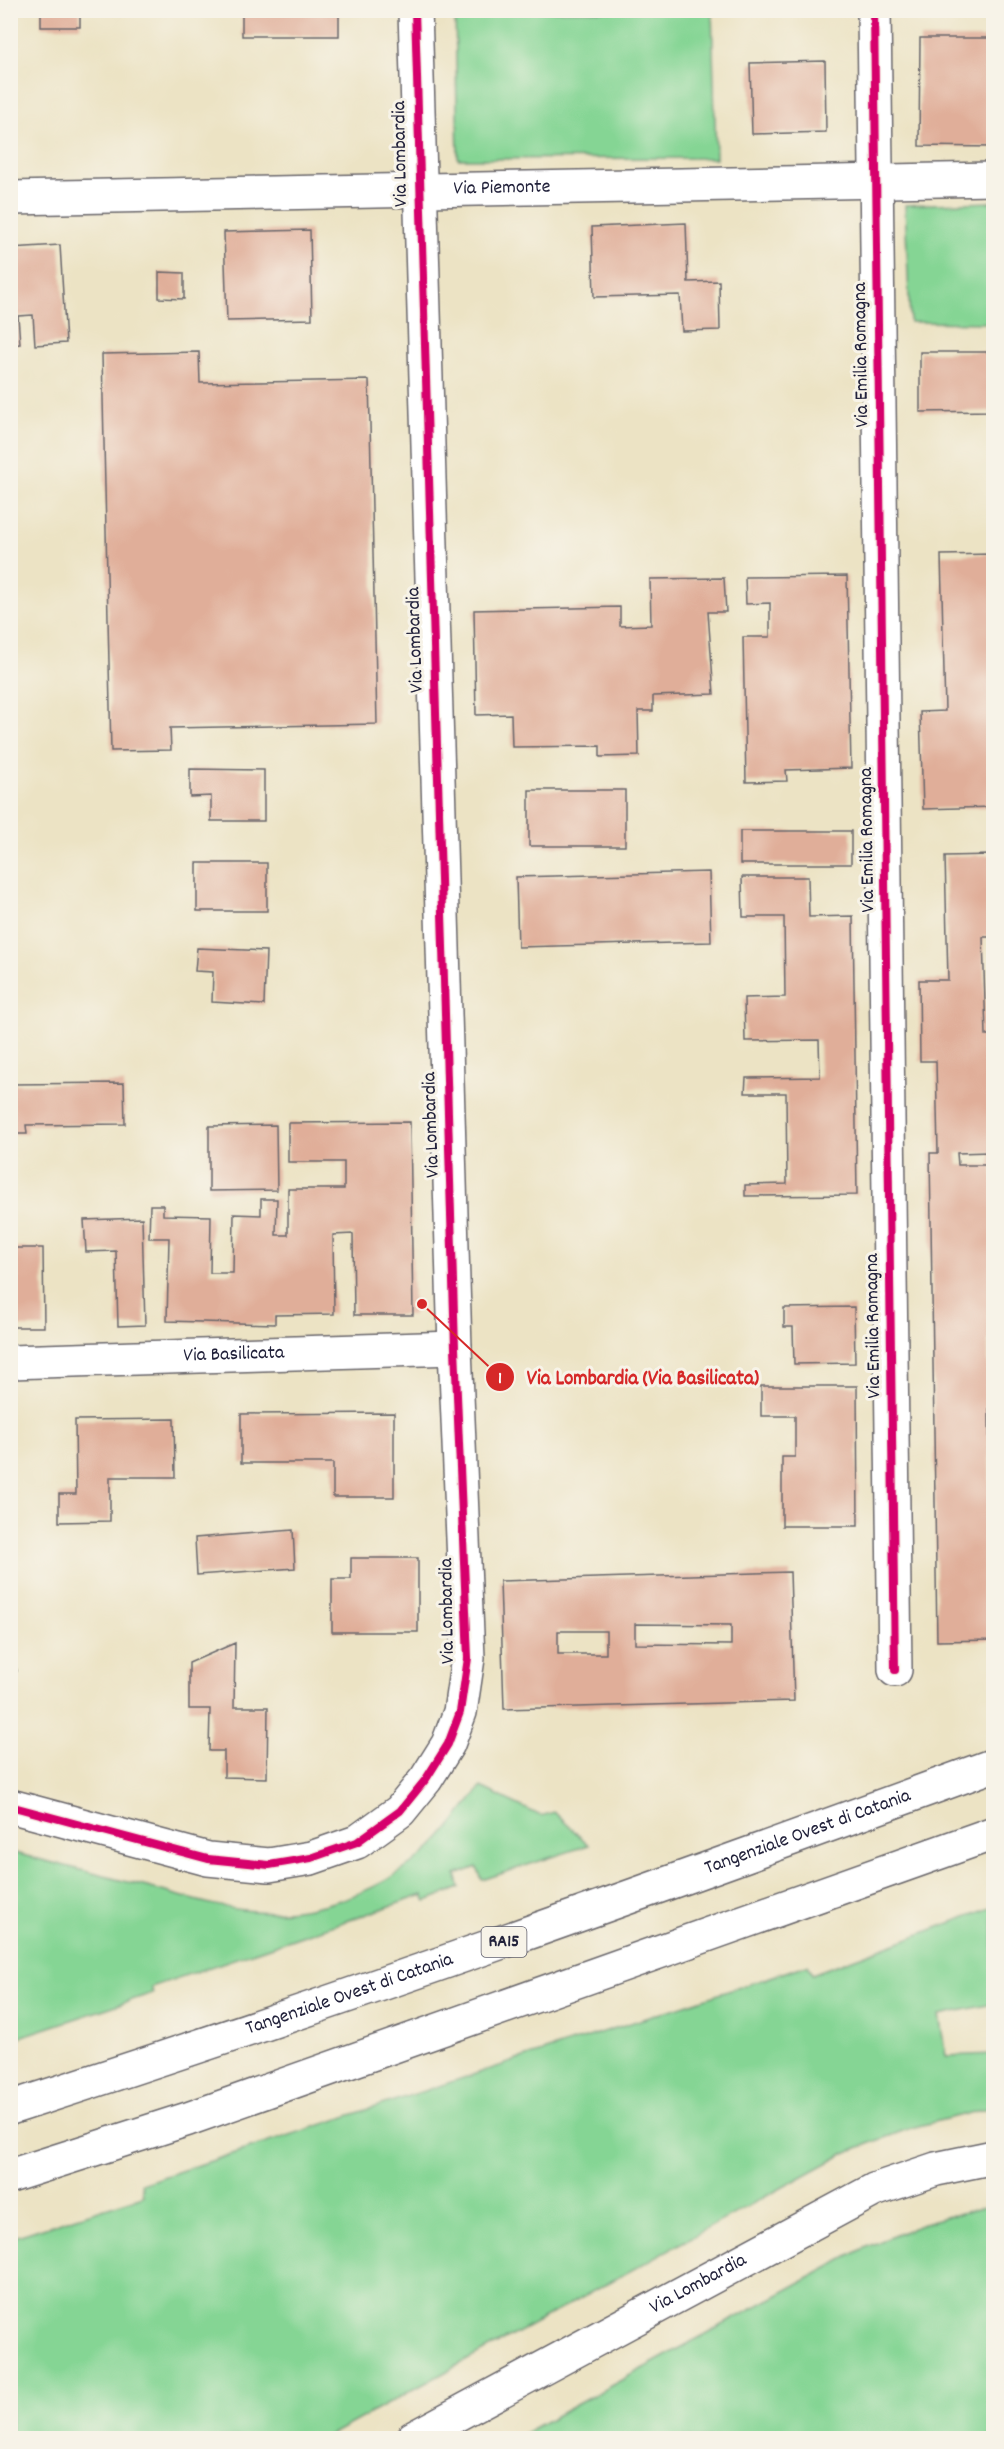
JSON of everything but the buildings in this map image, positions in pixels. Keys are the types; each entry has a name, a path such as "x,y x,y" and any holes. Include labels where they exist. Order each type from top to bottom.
{"main road":[{"name":"Via Lombardia","path":"10,1806 208,1859 268,1864 311,1858 357,1842 400,1811 426,1779 448,1744 460,1712 468,1659 455,1348 415,10"},
{"name":"Via Emilia Romagna","path":"874,10 895,1670"},
{"name":"Via Piemonte","path":"10,198 993,179"},
{"name":"Via Basilicata","path":"10,1362 455,1348"},
{"name":"Tangenziale Ovest di Catania","path":"10,2108 178,2054 592,1912 993,1765"},
{"path":"10,2176 188,2119 993,1833"},
{"name":"Via Lombardia","path":"413,2439 874,2190 936,2169 993,2157"}],"green space":[{"path":"455,11 712,11 716,158 458,159"},
{"path":"993,202 993,323 910,322 905,205"},
{"path":"481,1787 541,1816 554,1812 589,1845 482,1880 477,1867 456,1875 460,1888 426,1901 423,1895 151,1987 153,1993 11,2040 11,1852 226,1907 276,1912 298,1910 321,1906 364,1891 404,1869 438,1840"},
{"path":"993,1907 993,2004 939,2015 946,2056 993,2054 993,2107 911,2128 849,2151 325,2438 11,2438 11,2238 143,2196 141,2184 807,1965 812,1974"},
{"path":"993,2205 993,2438 515,2438 864,2248 930,2221"}],"cycle path":[{"path":"10,1806 208,1859 269,1865 311,1858 357,1842 400,1811 426,1779 448,1744 460,1712 468,1658 455,1348 415,10"},
{"path":"874,10 895,1670"}],"place":[{"name":"Via Lombardia (Via Basilicata)","path":"422,1304"}]}
